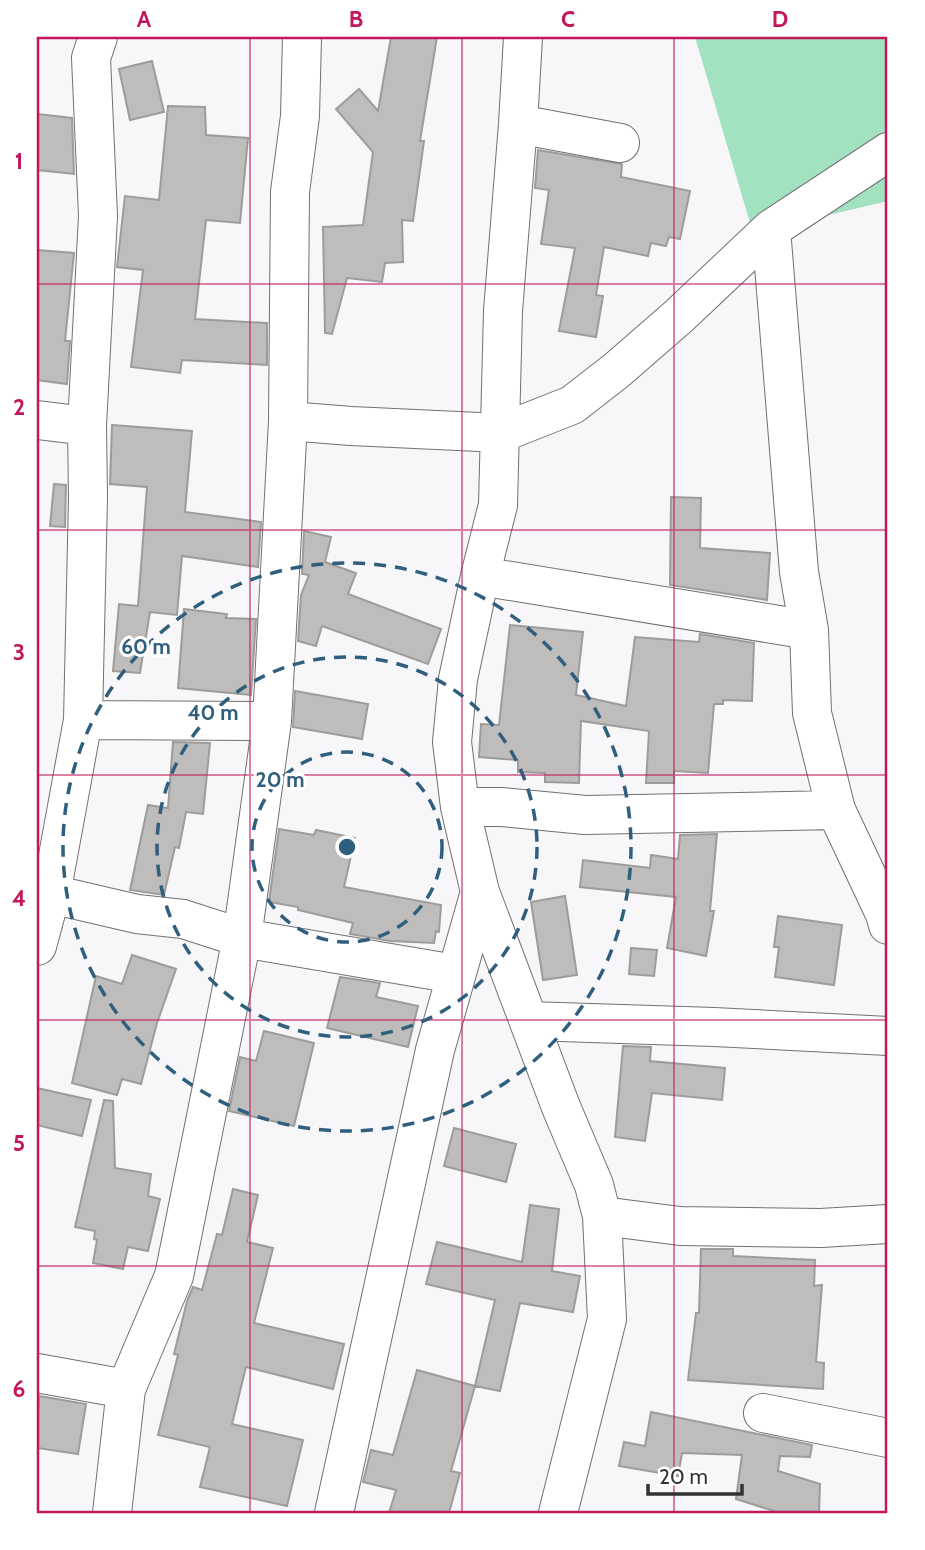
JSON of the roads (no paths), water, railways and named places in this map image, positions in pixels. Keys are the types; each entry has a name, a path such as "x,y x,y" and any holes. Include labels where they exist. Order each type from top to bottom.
{"street":[{"path":"37,946 51,894 83,720 88,498 86,426 97,216 91,58 98,37"},
{"path":"112,1513 126,1389 174,1276 242,938 272,721 288,421 290,192 300,116 302,37"},
{"path":"523,37 503,311 498,505 458,679 452,742 460,807 480,892 561,1107 594,1185 602,1216 607,1319 558,1513"},
{"path":"518,124 620,143"},
{"path":"288,421 501,433 572,405 679,316 771,229 888,152"},
{"path":"771,229 799,572 809,630 811,713 836,810 888,925"},
{"path":"37,420 86,426"},
{"path":"480,576 809,630"},
{"path":"83,720 272,721"},
{"path":"460,807 502,807 585,815 836,810"},
{"path":"334,1513 435,1050 480,892"},
{"path":"51,894 136,914 183,919 242,938 455,974"},
{"path":"529,1021 888,1036"},
{"path":"602,1216 680,1226 821,1228 888,1224"},
{"path":"37,1373 126,1389"},
{"path":"763,1413 888,1438"}]}
